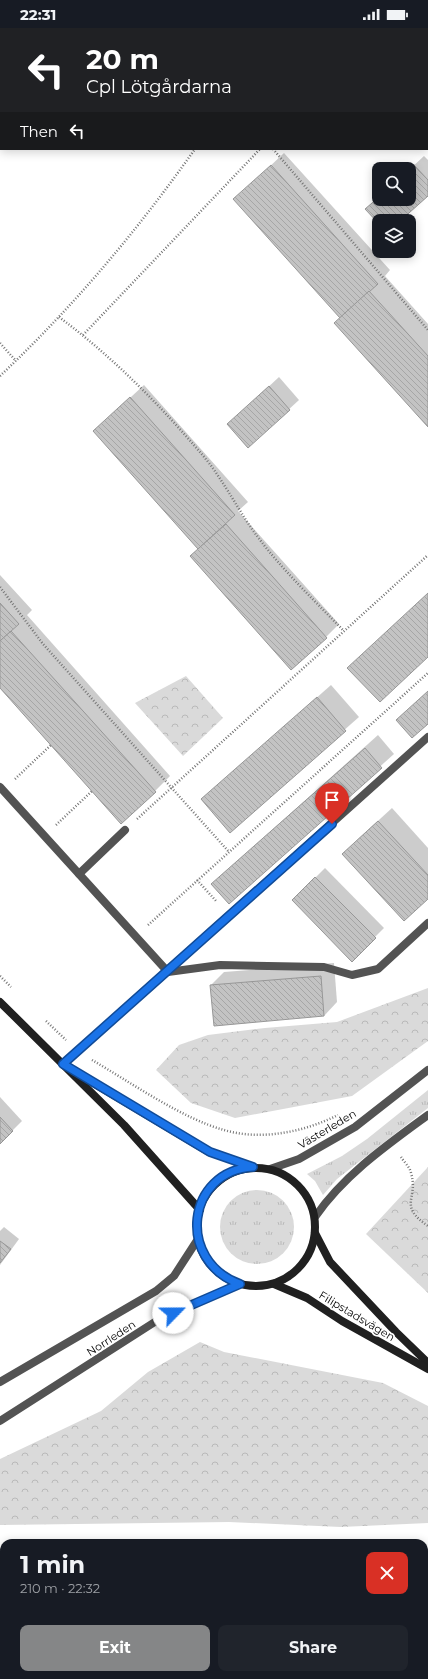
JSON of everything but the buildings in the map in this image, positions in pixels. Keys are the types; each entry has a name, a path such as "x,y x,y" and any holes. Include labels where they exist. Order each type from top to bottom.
{"main road":[{"path":"0,1002 124,1125 200,1210"},
{"path":"63,1064 210,1152 253,1167 270,1169 293,1180 300,1187 311,1204 315,1217 315,1233 310,1253 299,1268 292,1274 274,1284 252,1286 231,1281 214,1269 201,1250 198,1239 197,1220 202,1202 212,1186 220,1179 237,1170 253,1167"},
{"name":"Filipstadsvägen","path":"315,1233 330,1262 396,1332 428,1363"},
{"name":"Filipstadsvägen","path":"274,1284 307,1298 368,1336 428,1369"}],"street":[{"path":"63,1064 168,972 428,737"},
{"path":"1,789 168,972"},
{"path":"79,874 125,830"},
{"path":"168,972 220,965 324,966 352,975 378,969 428,924"},
{"name":"Västerleden","path":"270,1169 299,1159 355,1127 428,1070"},
{"path":"315,1217 329,1196 378,1151 428,1115"},
{"name":"Norrleden","path":"0,1382 156,1291 174,1276 198,1239"},
{"name":"Norrleden","path":"0,1421 161,1318 240,1284"}],"path":[{"path":"0,376 59,317 144,218 194,150"},
{"path":"83,335 259,150"},
{"path":"274,150 428,330"},
{"path":"59,317 83,335 144,391 206,459 252,529 284,568 343,630"},
{"path":"0,344 16,361"},
{"path":"125,830 343,630 428,555"},
{"path":"0,587 43,644 229,852"},
{"path":"135,936 428,672"},
{"path":"1,789 51,745"},
{"path":"45,836 92,791"},
{"path":"197,880 229,916"},
{"path":"78,1051 171,1106 204,1122 225,1130 251,1134 291,1132 318,1125 340,1114"},
{"path":"405,1162 411,1173 411,1209 417,1219 428,1226"}],"green space":[{"path":"186,676 223,718 183,756 135,703"},
{"path":"428,988 428,1041 352,1096 235,1118 191,1103 156,1070 179,1045 208,1035 265,1028 337,1022"},
{"path":"428,1090 428,1108 337,1179 323,1195 315,1181 307,1174 342,1156 367,1139"},
{"path":"428,1167 428,1293 366,1234"},
{"path":"257,1190 271,1193 283,1201 291,1213 294,1227 291,1241 283,1253 271,1261 257,1264 243,1261 231,1253 223,1241 220,1227 223,1213 231,1201 243,1193"},
{"path":"200,1342 224,1352 383,1383 428,1406 428,1523 341,1527 229,1522 0,1525 0,1459 101,1411 148,1372"}],"route":[{"path":"173,1313 240,1284 231,1281 214,1269 207,1261 201,1250 198,1239 197,1220 202,1202 212,1186 229,1173 248,1167 253,1167 210,1152 63,1064 168,972 332,824"}]}
